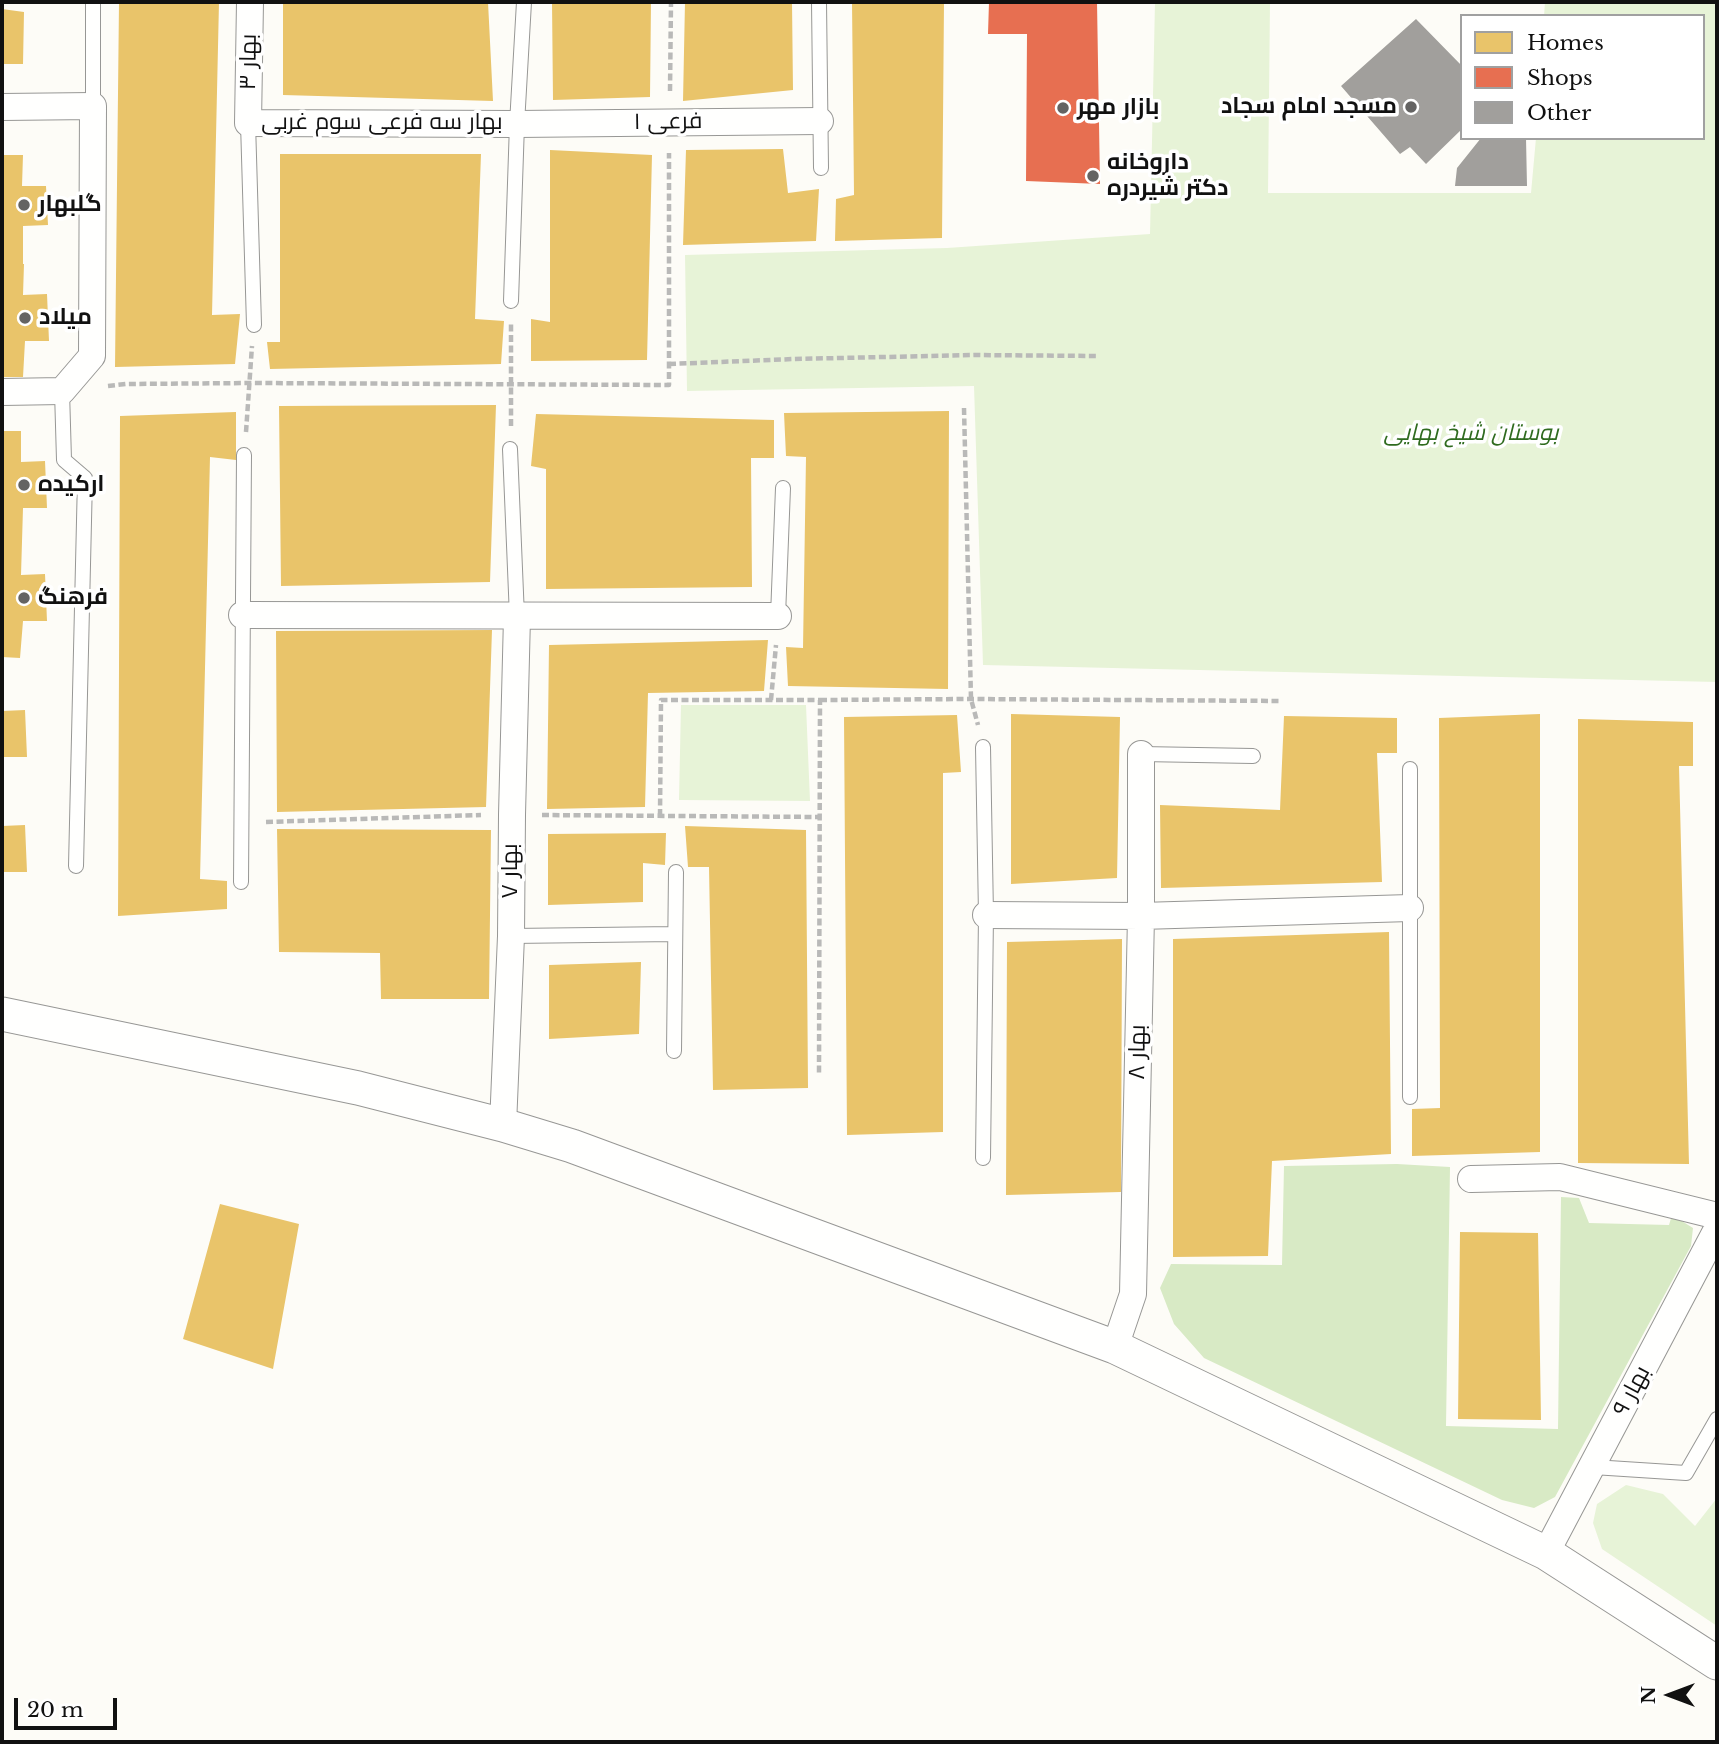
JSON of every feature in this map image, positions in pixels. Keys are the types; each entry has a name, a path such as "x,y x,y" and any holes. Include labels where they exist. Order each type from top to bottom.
{"street":[{"name":"بهار ۳","path":"248,123 250,2"},
{"path":"2,107 93,106 92,356 62,391 2,391"},
{"name":"فرعی ۱","path":"517,124 820,121"},
{"name":"بهار سه فرعی سوم غربی","path":"248,123 517,124"},
{"path":"242,615 778,616"},
{"name":"بهار ۷","path":"503,1125 511,936 517,617"},
{"name":"بهار ۸","path":"1115,1347 1133,1294 1141,916 1141,754"},
{"path":"986,915 1141,916 1410,908"},
{"path":"2,1014 345,1086 503,1125 572,1146 1115,1347 1546,1553 1717,1663"},
{"path":"1471,1179 1560,1177 1717,1216"},
{"name":"بهار ۹","path":"1546,1553 1717,1229"}],"lane":[{"path":"93,2 93,106"},
{"path":"511,301 524,2"},
{"path":"819,2 821,168"},
{"path":"248,123 254,325"},
{"path":"62,391 64,460 85,478 76,866"},
{"path":"510,449 517,617"},
{"path":"241,883 244,456"},
{"path":"778,616 783,488"},
{"path":"984,747 984,1158"},
{"path":"1141,754 1253,756"},
{"path":"1409,1097 1410,769"},
{"path":"674,1051 676,872"},
{"path":"511,936 675,934"},
{"path":"1592,1467 1686,1473 1717,1419"}],"path":[{"path":"62,391 125,384 669,385 671,2"},
{"path":"510,449 511,301"},
{"path":"244,456 254,325"},
{"path":"669,364 975,355 1099,356"},
{"path":"964,408 971,699"},
{"path":"771,700 778,616"},
{"path":"660,816 661,700 1282,701"},
{"path":"819,1075 820,700"}],"green space":[{"name":"بوستان شیخ بهایی","path":"1155,2 1270,2 1268,193 1531,193 1536,140 1705,140 1705,14 1544,14 1545,2 1717,2 1717,682 983,665 974,386 687,391 685,255 947,248 1150,234"},
{"path":"681,705 806,705 810,801 679,800"},
{"path":"1397,1164 1450,1167 1446,1426 1558,1429 1561,1197 1579,1198 1589,1223 1669,1225 1672,1215 1693,1228 1691,1246 1555,1497 1534,1508 1502,1500 1204,1358 1174,1324 1160,1288 1171,1264 1282,1265 1284,1166"},
{"path":"1626,1485 1663,1494 1695,1526 1717,1498 1717,1626 1602,1549 1593,1523 1597,1504"}],"building: Homes":[{"path":"119,2 219,2 212,315 240,314 235,364 115,367"},
{"path":"283,2 488,2 493,101 283,95"},
{"path":"552,2 651,2 650,97 553,100"},
{"path":"685,2 792,2 793,90 683,101"},
{"path":"852,2 944,2 942,238 835,241 836,199 854,195"},
{"path":"2,9 24,12 23,64 2,64"},
{"path":"783,149 788,193 819,189 816,241 683,245 686,150"},
{"path":"550,150 652,155 647,360 531,361 531,319 550,322"},
{"path":"280,154 481,154 475,319 504,321 501,364 270,369 267,342 280,342"},
{"path":"2,155 23,155 22,186 46,186 48,225 23,226 23,295 47,294 49,341 25,341 23,377 2,377"},
{"path":"496,405 490,582 281,586 279,406"},
{"path":"949,411 948,689 788,686 786,647 803,648 806,457 786,456 784,413"},
{"path":"236,412 236,460 210,457 200,879 227,881 227,909 118,916 120,416"},
{"path":"536,414 774,420 774,458 751,458 752,587 546,589 546,469 531,466"},
{"path":"2,431 21,431 21,462 45,461 47,508 23,508 21,575 45,574 47,621 23,621 20,658 2,657"},
{"path":"492,630 486,807 277,812 276,631"},
{"path":"768,640 764,691 648,693 645,807 547,809 549,645"},
{"path":"25,710 27,757 2,757 2,711"},
{"path":"1011,714 1120,717 1117,878 1011,884"},
{"path":"1540,714 1540,1152 1412,1156 1412,1109 1440,1108 1439,718"},
{"path":"957,715 961,772 943,773 943,1132 847,1135 844,717"},
{"path":"1284,716 1397,718 1397,753 1377,753 1382,882 1161,888 1160,805 1280,810"},
{"path":"1578,719 1693,722 1693,766 1679,766 1689,1164 1578,1163"},
{"path":"25,825 27,872 2,872 2,826"},
{"path":"685,826 806,830 808,1088 713,1090 709,867 688,867"},
{"path":"277,829 491,830 489,999 381,999 380,953 279,952"},
{"path":"666,833 665,865 643,863 643,902 548,905 548,834"},
{"path":"1389,932 1391,1154 1272,1161 1268,1256 1173,1257 1173,939"},
{"path":"1122,939 1121,1192 1006,1195 1007,942"},
{"path":"641,962 639,1034 549,1039 549,965"},
{"path":"220,1204 299,1224 273,1369 183,1339"},
{"path":"1460,1232 1538,1233 1541,1420 1458,1419"}],"building: Shops":[{"name":"بازار مهر","path":"989,2 1097,2 1100,184 1026,181 1027,34 988,34"}],"building: Other":[{"name":"مسجد امام سجاد","path":"1416,19 1460,64 1460,131 1426,164 1410,147 1400,154 1341,86"},
{"path":"1479,140 1526,140 1527,186 1455,186 1457,168"}],"place":[{"name":"مسجد امام سجاد","path":"1411,107"},
{"name":"بازار مهر","path":"1063,108"},
{"name":"داروخانه دکتر شیردره","path":"1093,176"},
{"name":"گلبهار","path":"24,205"},
{"name":"میلاد","path":"25,318"},
{"name":"ارکیده","path":"24,485"},
{"name":"فرهنگ","path":"24,598"}]}
